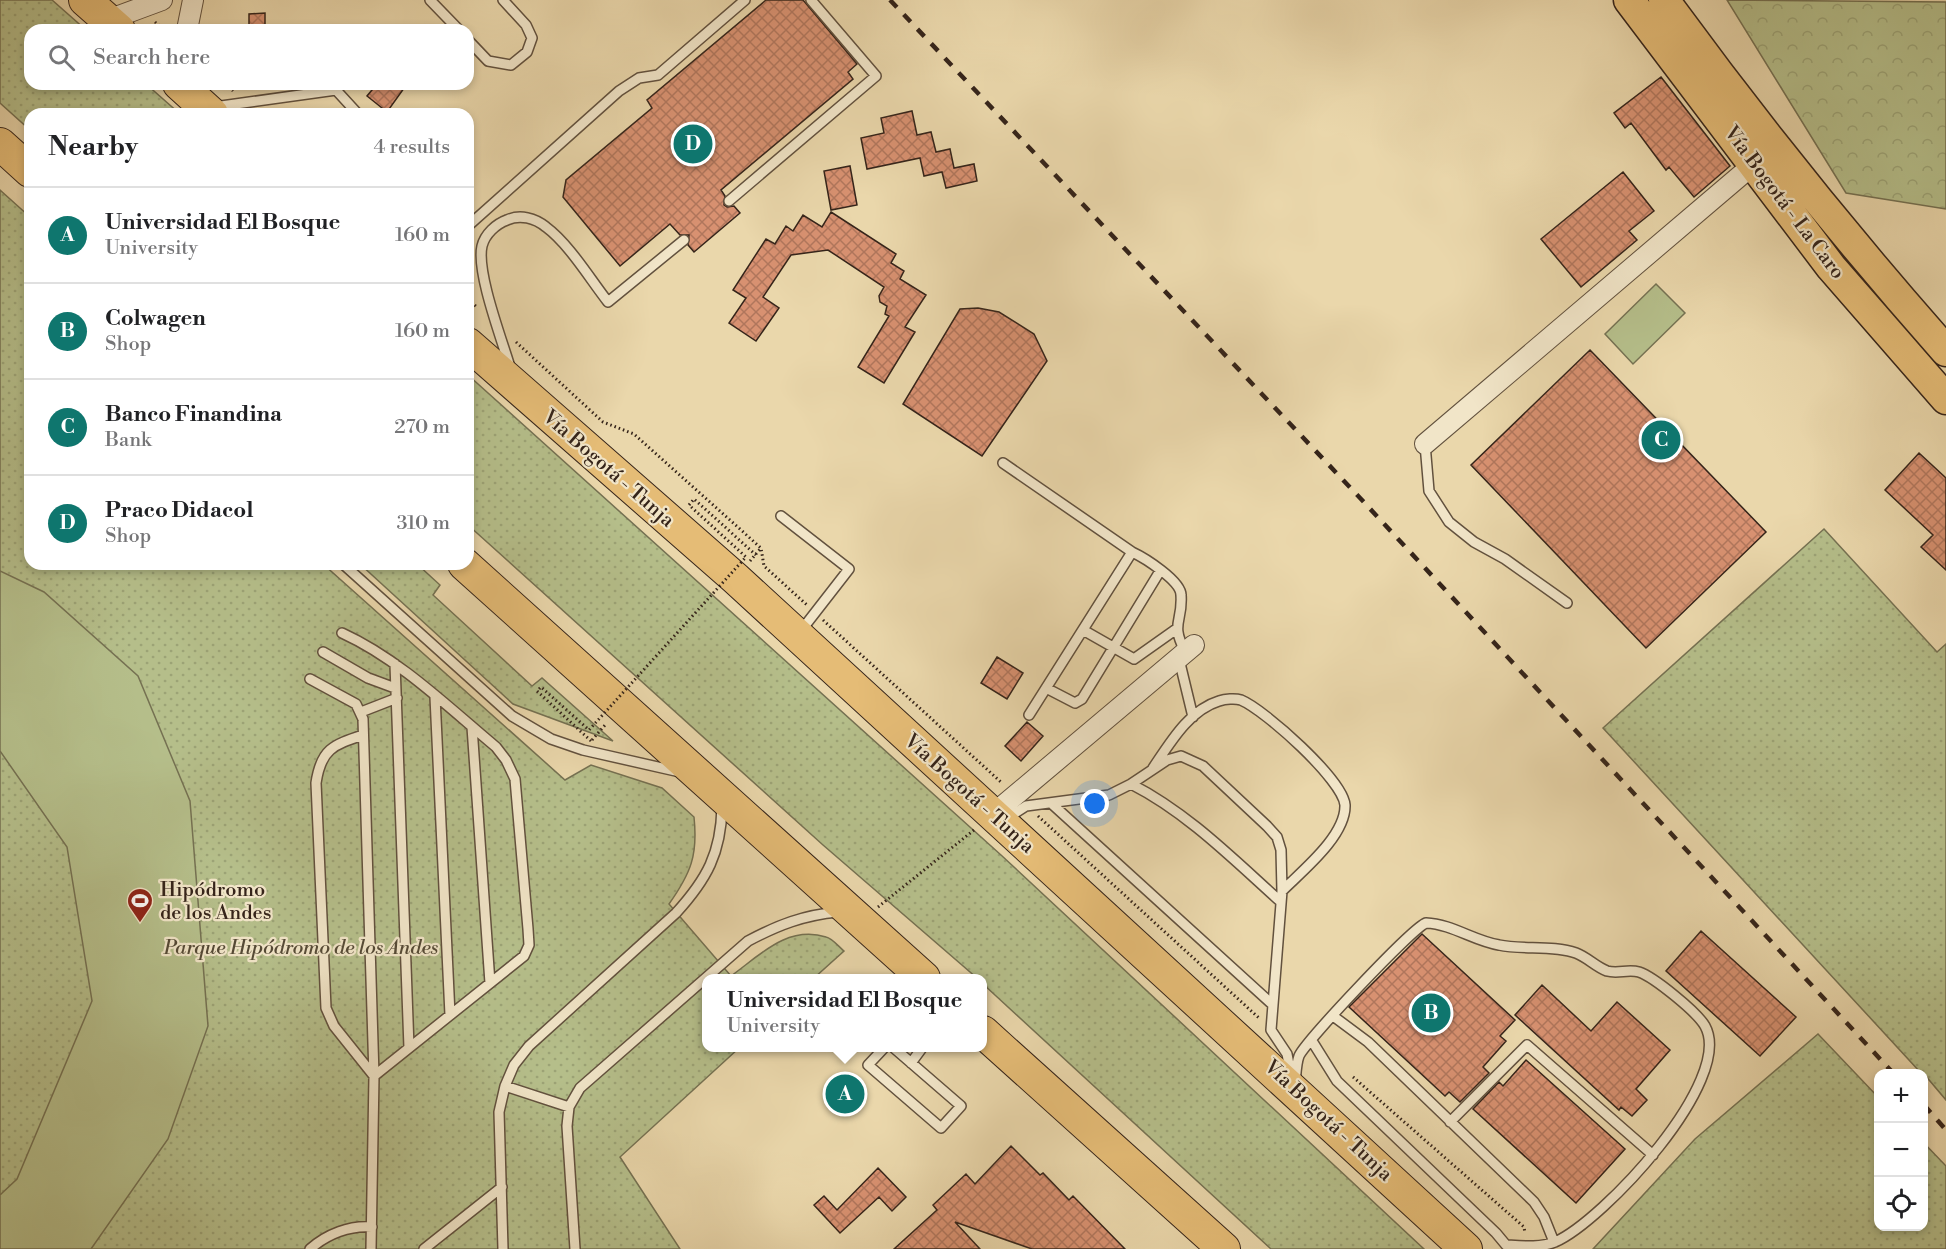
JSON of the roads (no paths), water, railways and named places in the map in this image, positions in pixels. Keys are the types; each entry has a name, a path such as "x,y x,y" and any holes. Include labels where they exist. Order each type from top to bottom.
{"highway":[{"path":"0,144 24,166"},
{"name":"Vía Bogotá - Tunja","path":"474,349 518,389 806,624 1009,810 1294,1089 1466,1249"},
{"path":"471,570 919,974"},
{"path":"987,1036 1224,1249"}],"main road":[{"name":"Vía Bogotá - La Caro","path":"1629,0 1831,267 1946,399"},
{"name":"Vía Bogotá - La Caro","path":"1664,0 1703,54 1873,267 1946,351"}],"street":[{"path":"104,17 162,0"},
{"path":"188,24 192,0"},
{"path":"1425,444 1754,164"},
{"path":"1009,810 1186,651"}],"lane":[{"path":"430,0 453,24"},
{"path":"474,46 488,61 511,65 527,52 532,38 526,25 503,0"},
{"path":"474,220 619,91 639,78 658,75 745,0"},
{"path":"729,201 876,76 811,0"},
{"path":"194,96 336,90 352,108"},
{"path":"518,389 483,272 481,249 484,241 503,221 518,217 534,220 555,235 608,302 684,240"},
{"path":"474,229 484,241"},
{"path":"1425,444 1429,491 1449,522 1474,542 1505,559 1567,603"},
{"path":"1004,463 1178,584 1182,595 1175,630 1186,651 1194,717"},
{"path":"781,516 849,569 806,624"},
{"path":"1029,716 1132,552"},
{"path":"350,570 512,716 551,739 711,786 721,829 716,850 698,889 676,913 529,1046 514,1065 505,1086 499,1112 503,1249"},
{"path":"1046,688 1070,702 1075,703 1082,699 1160,571"},
{"path":"1083,630 1134,659 1175,630"},
{"path":"342,633 362,642 395,664 496,747 506,760 515,779 529,945 524,956 374,1076"},
{"path":"323,652 368,678 395,688"},
{"path":"395,664 409,1048"},
{"path":"310,679 356,704 361,712 374,1076 371,1249"},
{"path":"435,697 450,1015"},
{"path":"361,712 398,698"},
{"path":"1150,772 1182,727 1220,700 1238,698 1252,705 1318,762 1342,793 1345,806 1341,824 1332,839 1282,891"},
{"path":"472,727 490,983"},
{"path":"363,735 328,750 319,765 316,783 326,1008 334,1026 374,1076"},
{"path":"1009,810 1109,795 1131,784 1167,760 1181,756 1203,766 1276,837 1281,850 1282,891 1271,1030 1287,1054 1294,1089"},
{"path":"1131,784 1159,799 1205,834 1281,902"},
{"path":"1052,804 1273,1005"},
{"path":"710,974 748,941 779,924 802,917 855,917"},
{"path":"1294,1089 1299,1056 1333,1016 1408,934 1426,922 1442,925 1497,945 1574,953 1607,971 1639,972 1697,1016 1705,1027 1710,1046 1709,1059 1683,1112 1653,1155 1596,1216 1554,1242 1506,1247 1496,1233 1336,1081 1312,1041"},
{"path":"575,1249 567,1126 569,1107 580,1088 702,981"},
{"path":"1333,1016 1368,1042 1533,1202 1544,1216 1554,1242"},
{"path":"1450,1122 1527,1045 1653,1155"},
{"path":"877,1052 868,1065 942,1128 961,1106 899,1052"},
{"path":"911,1063 919,1052"},
{"path":"505,1086 569,1107"},
{"path":"424,1249 502,1187"},
{"path":"310,1249 320,1240 337,1232 361,1226 372,1227"}],"railway":[{"path":"890,0 1361,499 1889,1069"},
{"path":"1928,1110 1946,1130"}],"place":[{"name":"Praco Didacol","path":"693,144"},
{"name":"Banco Finandina","path":"1661,440"},
{"name":"Hipódromo de los Andes","path":"140,924"},
{"name":"Colwagen","path":"1431,1013"},
{"name":"Universidad El Bosque","path":"845,1094"}],"park label":[{"name":"Parque Hipódromo de los Andes","path":"301,948"}]}
